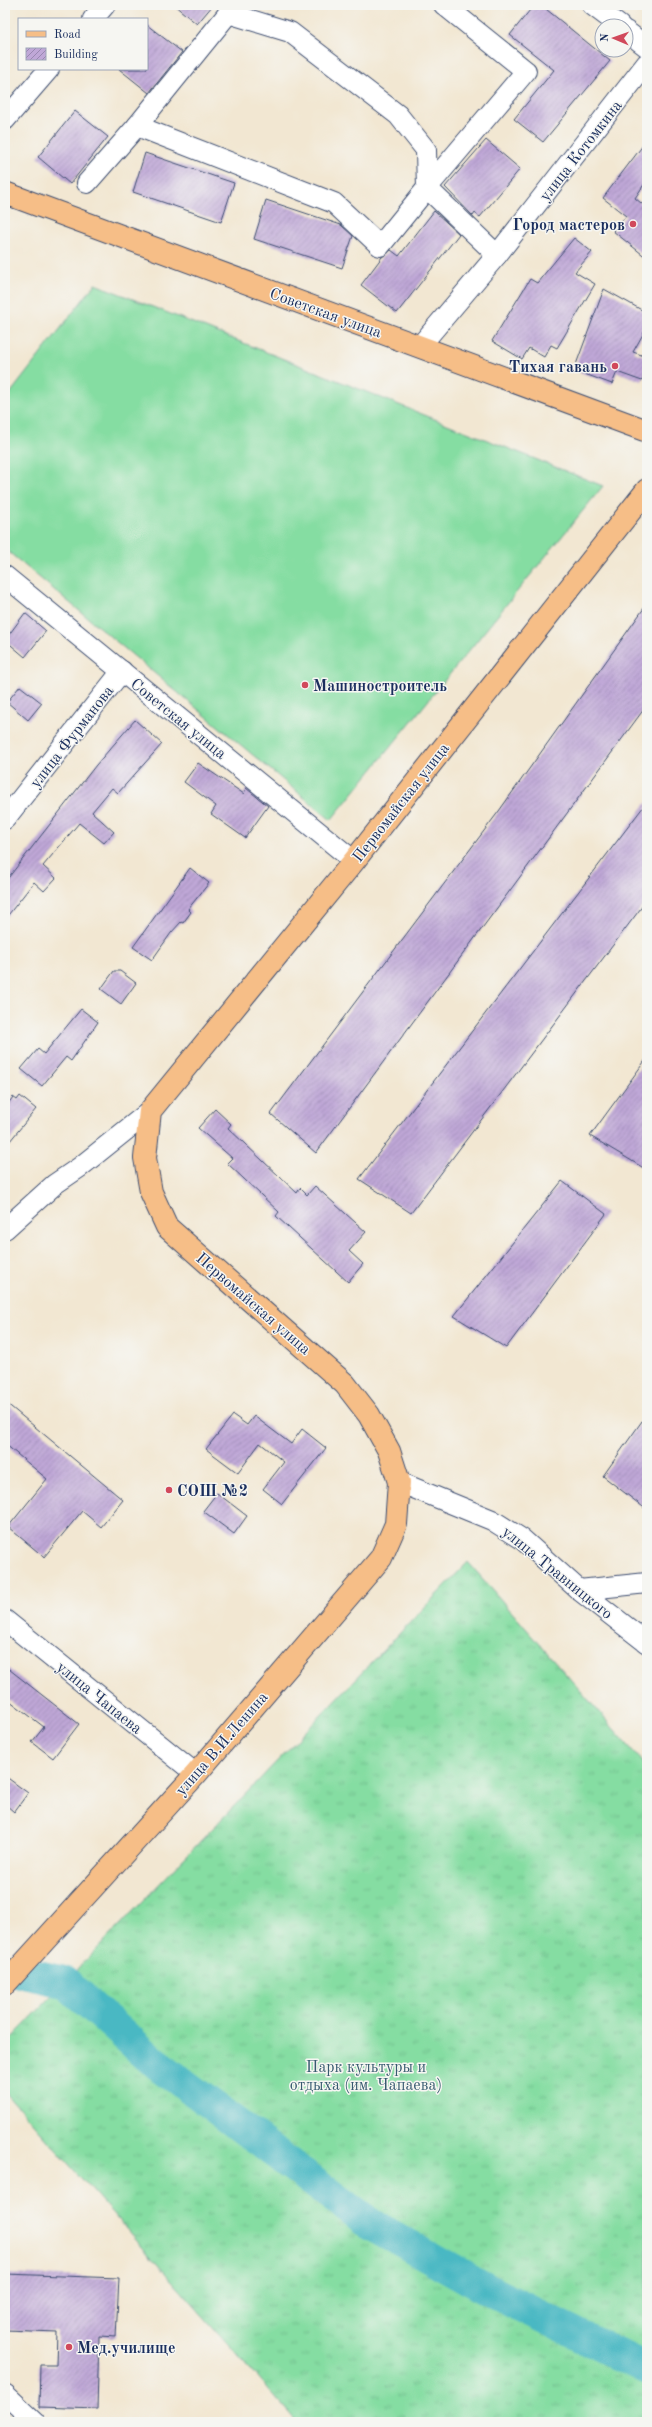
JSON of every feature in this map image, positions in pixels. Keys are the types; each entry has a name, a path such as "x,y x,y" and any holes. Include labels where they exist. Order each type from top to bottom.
{"main road":[{"name":"Советская улица","path":"5,193 647,431"},
{"name":"Первомайская улица","path":"399,1482 386,1445 369,1415 345,1384 167,1226 151,1192 145,1158 150,1111 354,861 647,490"},
{"name":"улица В.И.Ленина","path":"5,1984 196,1774 381,1558 396,1524 399,1482"}],"street":[{"path":"94,18 105,5"},
{"path":"137,126 334,204 380,246 526,71 444,5"},
{"path":"592,5 609,18"},
{"path":"87,183 137,126 231,9 290,32 398,115 426,150 427,188 497,255"},
{"path":"634,37 647,47"},
{"name":"улица Котомкина","path":"420,346 497,255 647,63"},
{"path":"5,120 48,70"},
{"name":"Советская улица","path":"5,576 354,861"},
{"name":"улица Фурманова","path":"5,819 122,671"},
{"name":"Первомайская улица","path":"5,1229 55,1184 80,1167 150,1111"},
{"name":"улица Травницкого","path":"399,1482 492,1520 522,1539 579,1590 647,1643"},
{"path":"579,1590 647,1583"},
{"name":"улица Чапаева","path":"5,1620 196,1774"},
{"path":"5,2394 35,2422"}],"green space":[{"name":"Машиностроитель","path":"95,284 603,486 331,820 5,549 5,400"},
{"name":"Парк культуры и отдыха (им. Чапаева)","path":"468,1562 647,1767 647,2422 297,2422 5,2092 5,2045"}],"building":[{"path":"174,5 213,5 197,24"},
{"path":"534,5 541,5 594,48 594,58 606,58 610,61 543,142 514,119 554,70 510,35"},
{"path":"148,26 182,52 149,93 120,70 148,70"},
{"path":"75,111 108,137 70,184 38,157"},
{"path":"486,140 520,169 480,217 475,213 473,216 445,187"},
{"path":"647,140 647,180 635,198 647,208 647,258 613,231 626,216 603,198"},
{"path":"145,153 234,183 221,222 133,192"},
{"path":"266,200 341,225 353,236 342,268 254,239"},
{"path":"434,211 459,234 397,313 361,285 382,257 391,250 399,256"},
{"path":"574,238 592,252 575,272 595,284 557,348 551,345 544,357 529,348 522,359 492,341 530,279 537,283"},
{"path":"604,289 647,313 647,327 633,352 647,357 647,368 642,381 617,372 612,384 574,370"},
{"path":"647,604 647,705 316,1153 271,1114 499,811"},
{"path":"25,613 46,631 25,657 5,640"},
{"path":"20,686 42,703 28,720 7,702"},
{"path":"135,720 162,744 118,793 112,788 92,812 114,832 104,843 79,823 43,866 56,878 44,891 34,882 5,919 5,882 96,765"},
{"path":"198,763 244,794 246,788 268,806 245,838 211,814 216,806 184,782"},
{"path":"647,802 647,900 411,1213 359,1179"},
{"path":"190,868 209,883 188,909 191,912 183,923 181,922 171,933 152,960 133,947"},
{"path":"114,971 120,971 136,983 121,1004 101,989"},
{"path":"81,1009 98,1022 71,1061 66,1057 42,1086 21,1069 38,1049 44,1054"},
{"path":"647,1058 647,1170 590,1136"},
{"path":"20,1096 36,1109 5,1147 5,1108 13,1097 17,1100"},
{"path":"215,1109 231,1124 228,1128 297,1193 300,1188 307,1195 315,1186 366,1232 349,1251 363,1264 348,1282 276,1216 279,1212 227,1163 232,1158 198,1128"},
{"path":"562,1181 606,1214 506,1348 454,1316"},
{"path":"5,1402 123,1500 101,1527 82,1511 44,1557 8,1527 47,1479 5,1444"},
{"path":"647,1414 647,1510 603,1476"},
{"path":"233,1415 247,1425 254,1416 291,1444 302,1429 326,1448 282,1504 263,1489 284,1462 260,1443 238,1473 206,1449"},
{"path":"217,1493 247,1516 234,1534 203,1511"},
{"path":"5,1666 79,1724 53,1758 32,1742 44,1727 5,1697"},
{"path":"5,1776 28,1793 14,1812 5,1804"},
{"name":"Мед.училище","path":"5,2274 119,2278 116,2337 99,2336 97,2409 39,2407 40,2365 56,2365 57,2332 5,2330"}],"waterway":[{"path":"5,1969 65,1982 152,2060 364,2220 494,2293 647,2369"}],"place":[{"name":"Город мастеров","path":"633,224"},
{"name":"Тихая гавань","path":"615,366"},
{"name":"Машиностроитель","path":"305,685"},
{"name":"СОШ №2","path":"169,1490"},
{"name":"Мед.училище","path":"69,2347"}]}
